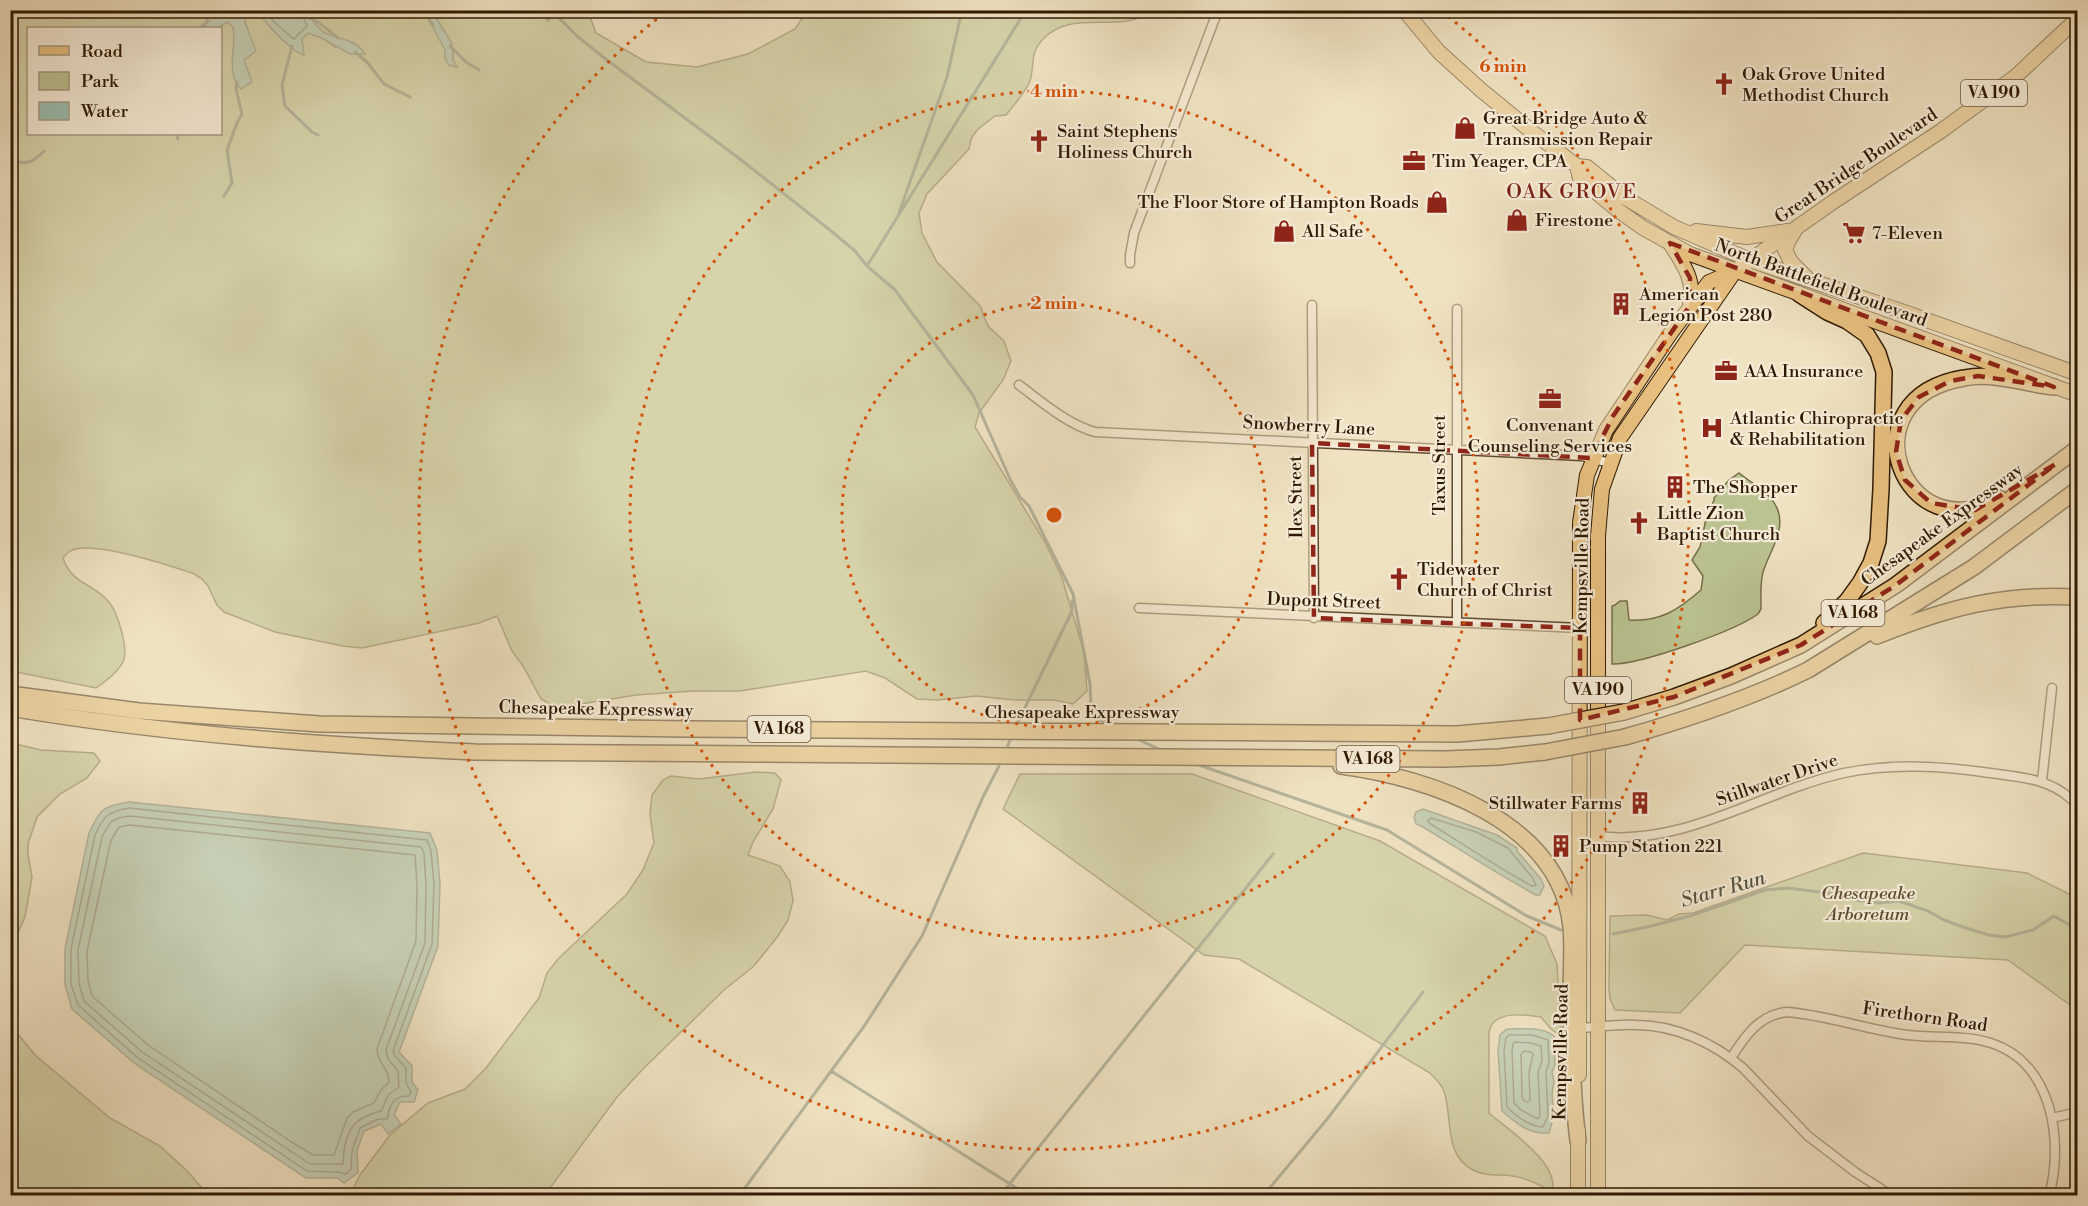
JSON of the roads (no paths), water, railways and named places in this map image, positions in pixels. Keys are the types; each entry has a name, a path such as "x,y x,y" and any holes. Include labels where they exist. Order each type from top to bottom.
{"highway":[{"path":"1789,650 1826,621 1847,601 1860,583 1871,563 1878,541 1881,489 1884,378 1878,353 1874,344 1863,332 1799,294"},
{"path":"2054,387 1988,376 1950,381 1928,390 1919,397 1901,420 1895,437 1896,452 1905,480 1922,497 1947,509 1975,510 2056,464"},
{"name":"Chesapeake Expressway","path":"10,694 140,711 319,724 1457,734 1548,726 1624,712 1674,697 1731,676 1789,650 1832,626 1896,585 2078,448"},
{"name":"VA 168","path":"10,708 225,735 414,749 541,753 1445,759 1545,752 1625,738 1708,713 1808,670 1974,567 2078,489"},
{"path":"1843,650 1924,617 1971,604 2028,597 2078,597"},
{"path":"1191,758 1268,764 1328,765 1374,772 1426,786 1463,801 1497,818 1526,839 1557,881 1571,927 1572,1088 1578,1141"}],"main road":[{"name":"North Battlefield Boulevard","path":"1404,10 1456,68 1520,122 1577,166 1587,168 1635,204 1674,227 1750,260 2078,374"},
{"name":"Great Bridge Boulevard","path":"1735,271 2004,86 2078,18"},
{"name":"North Battlefield Boulevard","path":"1577,166 1580,179 1601,197 1637,224 1670,243 1735,271 2078,395"},
{"path":"1674,227 1739,237 1756,237 1795,228"},
{"path":"1795,228 1785,250 1791,262 1811,281"},
{"path":"1670,243 1690,278 1692,290 1689,307"},
{"name":"Kempsville Road","path":"1576,1196 1580,1028 1581,507 1593,458 1613,416 1709,282 1735,271"},
{"name":"Kempsville Road","path":"1598,1196 1599,520 1602,489 1620,438 1735,271"},
{"path":"1580,770 1585,775 1587,784 1589,826 1598,836"}],"street":[{"path":"1130,263 1134,233 1218,10"},
{"name":"Ilex Street","path":"1312,304 1314,618"},
{"name":"Taxus Street","path":"1457,309 1457,622"},
{"name":"Snowberry Lane","path":"1019,385 1069,420 1084,429 1095,432 1582,456 1610,463"},
{"name":"Dupont Street","path":"1139,608 1314,618 1580,628"},
{"path":"2042,781 2052,688"},
{"name":"Stillwater Drive","path":"1598,836 1613,838 1653,834 1695,824 1818,781 1878,768 1937,767 2042,781 2062,791 2071,799"},
{"name":"Firethorn Road","path":"1731,1058 1753,1027 1770,1016 1787,1012 1920,1037 1982,1041 2002,1048 2025,1064 2041,1087 2052,1118 2056,1149 2055,1169 2049,1196"},
{"path":"1580,1028 1636,1025 1664,1028 1704,1042 1731,1058 1815,1141 1855,1173 1892,1196"},
{"path":"2052,1118 2078,1112"}],"water":[{"path":"302,10 325,33 357,45 365,54 350,54 308,33 302,39 304,55 299,53 279,36 259,11"},
{"path":"210,11 247,11 245,22 256,51 244,60 252,82 241,89 236,83 232,68 233,27 227,22 219,27 204,27"},
{"path":"424,11 432,11 452,44 453,60 457,67 449,65 445,58 445,50"},
{"path":"129,802 430,833 437,850 440,884 438,946 399,1052 412,1066 412,1082 418,1090 414,1102 400,1102 394,1115 401,1124 388,1134 381,1124 364,1131 357,1151 358,1173 344,1183 338,1178 306,1178 134,1063 72,1009 65,985 65,949 89,833 103,810 113,805"},
{"path":"1423,809 1497,835 1517,848 1517,851 1541,879 1544,886 1540,895 1522,887 1416,824 1414,817 1416,812"},
{"path":"1507,1029 1538,1029 1554,1036 1555,1065 1552,1072 1554,1082 1552,1093 1554,1116 1549,1133 1529,1130 1502,1111 1498,1051 1500,1035"}],"waterway":[{"path":"423,10 433,25"},
{"path":"551,10 577,36 603,57 740,159 830,230 895,290 973,395 1010,479 1020,497 1029,506 1073,594 1090,684 1091,707 1098,719 1110,726"},
{"path":"899,213 947,77 962,10"},
{"path":"867,266 1026,10"},
{"path":"309,18 318,22 338,38"},
{"path":"201,27 208,21"},
{"path":"292,46 282,85 285,106 318,135"},
{"path":"450,46 466,62 479,70"},
{"path":"355,52 367,62 384,84 410,97"},
{"path":"224,196 232,183 227,150 242,114 236,89 237,82"},
{"path":"176,135 178,139"},
{"path":"10,161 29,162 44,151"},
{"path":"1018,722 1072,611 1072,601"},
{"path":"1137,739 1161,750"},
{"path":"1007,748 1010,740"},
{"path":"1196,764 1387,830 1527,916 1561,930"},
{"path":"739,1196 865,1025 922,936 999,766"},
{"path":"1000,1196 1273,854"},
{"name":"Starr Run","path":"1613,934 1690,916 1765,890 1788,888 1835,894 1854,900 1878,903 1899,901 1928,911 1944,920 1989,935 2005,937 2033,930 2054,916 2078,930"},
{"path":"1263,1196 1328,1118 1423,992"},
{"path":"831,1071 1029,1196"}],"place":[{"name":"Oak Grove United Methodist Church","path":"1724,84"},
{"name":"Great Bridge Auto & Transmission Repair","path":"1465,128"},
{"name":"Saint Stephens Holiness Church","path":"1039,141"},
{"name":"Tim Yeager, CPA","path":"1414,161"},
{"name":"The Floor Store of Hampton Roads","path":"1437,202"},
{"name":"Firestone","path":"1517,220"},
{"name":"All Safe","path":"1284,231"},
{"name":"7-Eleven","path":"1854,233"},
{"name":"American Legion Post 280","path":"1621,304"},
{"name":"AAA Insurance","path":"1726,371"},
{"name":"Convenant Counseling Services","path":"1550,399"},
{"name":"Atlantic Chiropractic & Rehabilitation","path":"1712,428"},
{"name":"The Shopper","path":"1675,487"},
{"name":"Little Zion Baptist Church","path":"1639,523"},
{"name":"Tidewater Church of Christ","path":"1399,579"},
{"name":"Stillwater Farms","path":"1640,803"},
{"name":"Pump Station 221","path":"1561,846"}],"district":[{"name":"OAK GROVE","path":"1572,192"}],"park label":[{"name":"Chesapeake Arboretum","path":"1868,903"}]}
